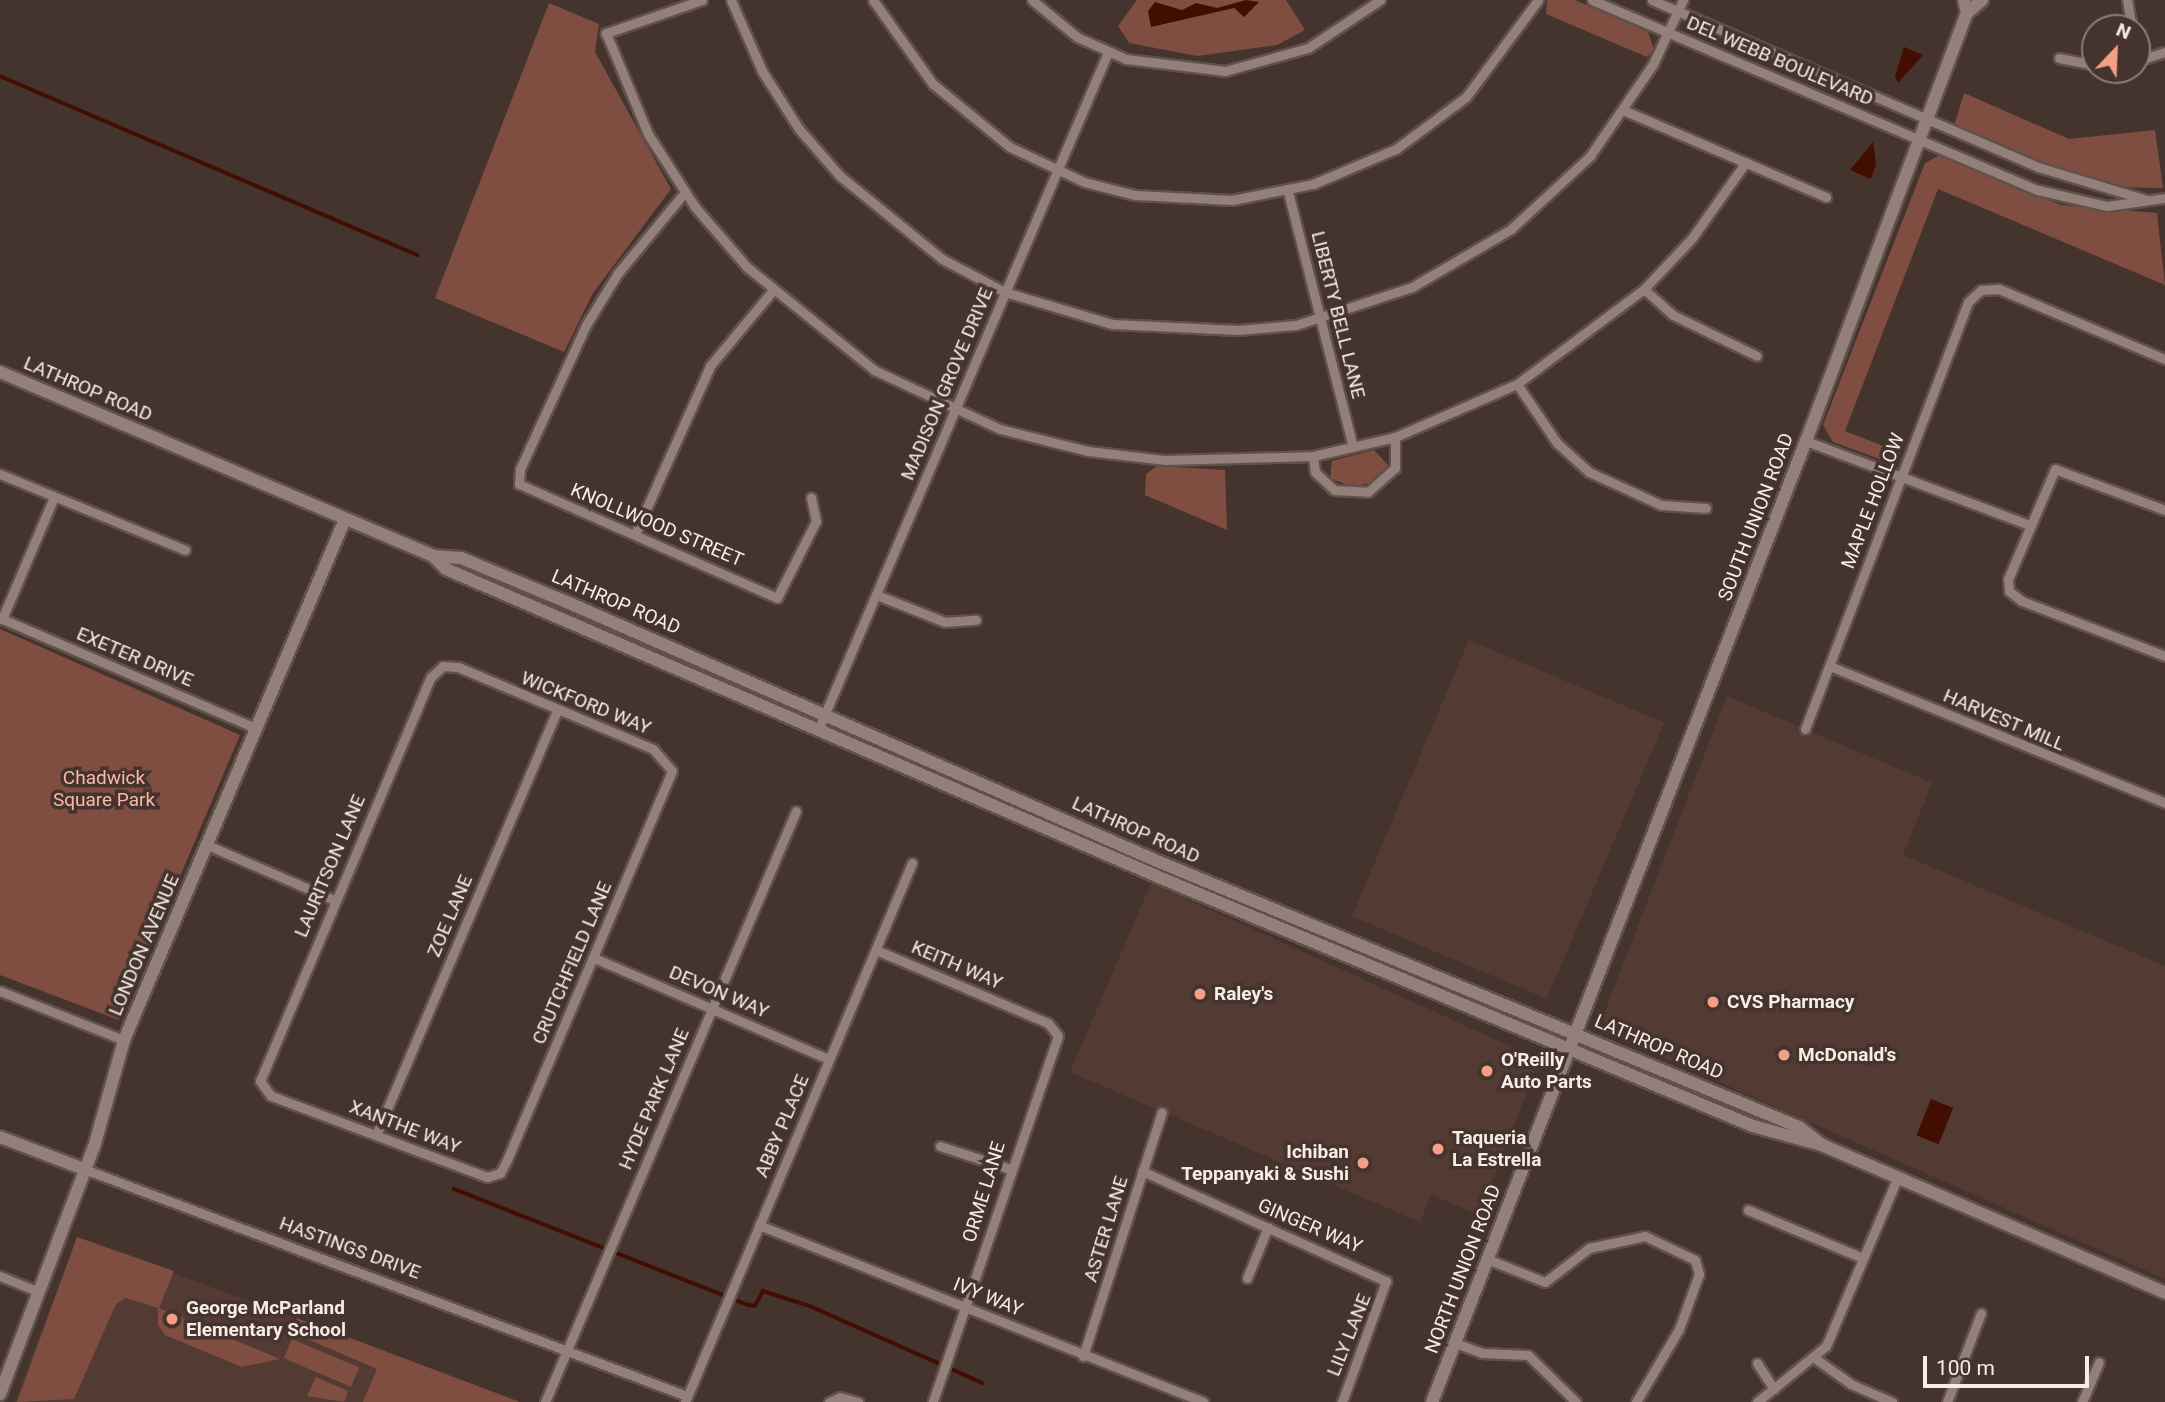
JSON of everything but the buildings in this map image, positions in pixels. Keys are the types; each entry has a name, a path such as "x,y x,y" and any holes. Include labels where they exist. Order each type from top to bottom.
{"main road":[{"name":"SOUTH UNION ROAD","path":"1575,1033 1806,441 1965,7 1982,0"},
{"name":"LATHROP ROAD","path":"0,372 433,556 461,558 825,713 1166,865 1800,1127 1822,1144"},
{"name":"LONDON AVENUE","path":"0,1394 85,1170 124,1040 345,519"},
{"name":"LATHROP ROAD","path":"433,556 446,569 1161,878 1753,1125 1822,1144 1897,1179 2165,1293"},
{"path":"1161,878 1166,865"},
{"name":"NORTH UNION ROAD","path":"1432,1402 1575,1033"},
{"name":"HASTINGS DRIVE","path":"0,1137 85,1170"}],"street":[{"path":"702,0 606,33 648,134 685,192 773,290 874,370 957,410 1088,452 1165,460 1313,456 1395,436 1517,384 1644,289 1692,238 1746,162"},
{"path":"731,0 762,71 799,130 840,176 920,244 1005,292 1112,324 1172,330 1238,330 1321,318 1463,262 1556,193 1623,110 1683,0"},
{"path":"873,0 933,84 1010,147 1057,170 1135,195 1179,200 1288,192 1360,167 1432,124 1489,73 1538,0"},
{"path":"1032,0 1077,37 1108,52 1159,68 1247,69 1329,38 1380,0"},
{"name":"DEL WEBB BOULEVARD","path":"1592,0 2038,190 2107,206 2165,198"},
{"name":"DEL WEBB BOULEVARD","path":"1653,0 1925,120 2088,187 2147,200"},
{"name":"MADISON GROVE DRIVE","path":"818,730 1108,52"},
{"path":"2059,58 2081,62"},
{"path":"1623,110 1826,197"},
{"name":"KNOLLWOOD STREET","path":"685,192 618,273 586,325 520,469 519,484 783,597 816,521 811,498"},
{"name":"LIBERTY BELL LANE","path":"1288,192 1353,447"},
{"path":"1644,289 1673,315 1757,356"},
{"path":"635,534 710,366 773,290"},
{"name":"MAPLE HOLLOW","path":"1805,729 1968,302 1981,290 2020,297 2165,359"},
{"path":"1517,384 1557,443 1589,472 1661,505 1706,508"},
{"path":"1313,456 1315,472 1334,490 1368,492 1395,468 1395,436"},
{"path":"1806,441 2029,525"},
{"path":"2165,510 2055,469 2029,525 2009,591 2165,656"},
{"path":"0,474 185,551"},
{"path":"1,618 54,497"},
{"path":"877,595 945,622 976,620"},
{"name":"EXETER DRIVE","path":"1,618 256,728"},
{"name":"HARVEST MILL","path":"1830,666 2165,803"},
{"name":"LAURITSON LANE","path":"300,1106 271,1096 259,1076 334,900 436,668 458,667 486,679"},
{"name":"WICKFORD WAY","path":"486,679 653,749 670,763"},
{"name":"ZOE LANE","path":"376,1135 557,710"},
{"name":"CRUTCHFIELD LANE","path":"497,1175 668,784 670,763"},
{"name":"HYDE PARK LANE","path":"545,1402 796,811"},
{"path":"208,845 334,900"},
{"name":"ABBY PLACE","path":"686,1399 912,863"},
{"name":"KEITH WAY","path":"876,950 1024,1013"},
{"name":"DEVON WAY","path":"594,958 829,1059"},
{"path":"0,991 124,1040"},
{"name":"ORME LANE","path":"933,1402 967,1307 1010,1169 1058,1042 1055,1029 1024,1013"},
{"name":"XANTHE WAY","path":"300,1106 479,1175 497,1175"},
{"name":"ASTER LANE","path":"1083,1356 1162,1112"},
{"path":"940,1146 1010,1169"},
{"name":"HASTINGS DRIVE","path":"85,1170 567,1348 686,1399"},
{"name":"GINGER WAY","path":"1142,1171 1386,1281"},
{"path":"1757,1402 1816,1359 1897,1179"},
{"path":"1748,1210 1863,1258"},
{"name":"IVY WAY","path":"759,1225 1203,1402"},
{"path":"1247,1278 1268,1227"},
{"path":"1487,1259 1545,1282 1589,1248 1645,1236 1695,1260 1699,1274 1679,1329 1636,1402"},
{"path":"0,1276 39,1292"},
{"name":"LILY LANE","path":"1342,1402 1386,1281"},
{"path":"1947,1402 1981,1313"},
{"path":"1455,1343 1482,1353 1528,1355 1576,1402"},
{"path":"1816,1359 1851,1384 1892,1402"},
{"path":"2082,1402 2099,1362"},
{"path":"1757,1363 1774,1389"},
{"path":"829,1402 840,1397 858,1402"}],"shaded area":[{"path":"1246,0 1259,2 1244,17 1234,8 1151,27 1148,11 1155,2 1182,10 1196,3 1217,8"},
{"path":"1904,47 1923,55 1898,83 1895,77"},
{"path":"1873,142 1876,164 1871,179 1850,170"},
{"path":"1469,640 1664,723 1547,999 1352,916"},
{"path":"1727,696 1932,783 1903,855 2165,966 2165,1279 1606,1032 1603,1016"},
{"path":"1151,883 1534,1057 1537,1066 1479,1215 1431,1195 1420,1222 1070,1072"},
{"path":"1931,1099 1953,1108 1939,1144 1916,1135"},
{"name":"George McParland Elementary School","path":"77,1237 520,1402 15,1402"}],"green space":[{"path":"1137,0 1286,0 1305,30 1277,45 1197,56 1129,43 1118,26"},
{"path":"1547,0 1575,0 1648,32 1654,50 1647,57 1546,14"},
{"path":"549,3 599,24 595,52 671,189 593,293 564,352 435,298"},
{"path":"1964,93 2069,139 2155,130 2163,188 2110,187 2081,179 1954,126"},
{"path":"1940,155 2061,205 2157,213 2165,285 1938,189 1845,431 1901,453 1885,461 1833,442 1823,425 1925,163"},
{"path":"1374,450 1388,465 1373,482 1352,487 1330,478 1332,461"},
{"path":"1157,466 1225,470 1227,530 1145,495 1146,474"},
{"name":"Chadwick Square Park","path":"0,629 240,735 119,1020 0,975"},
{"path":"77,1237 174,1271 159,1308 280,1359 242,1367 165,1335 158,1325 158,1308 126,1298 116,1304 74,1399 17,1402"},
{"path":"297,1318 520,1402 363,1402 377,1369 291,1332"},
{"path":"292,1339 359,1368 351,1387 284,1358"},
{"path":"316,1377 348,1391 344,1402 307,1396"}],"waterway":[{"path":"0,76 417,255"},
{"path":"454,1189 749,1305 755,1306 763,1291 810,1306 983,1383"}],"place":[{"name":"Raley's","path":"1200,994"},
{"name":"CVS Pharmacy","path":"1713,1002"},
{"name":"McDonald's","path":"1784,1055"},
{"name":"O'Reilly Auto Parts","path":"1487,1071"},
{"name":"Taqueria La Estrella","path":"1438,1149"},
{"name":"Ichiban Teppanyaki & Sushi","path":"1363,1163"},
{"name":"George McParland Elementary School","path":"172,1319"}]}
